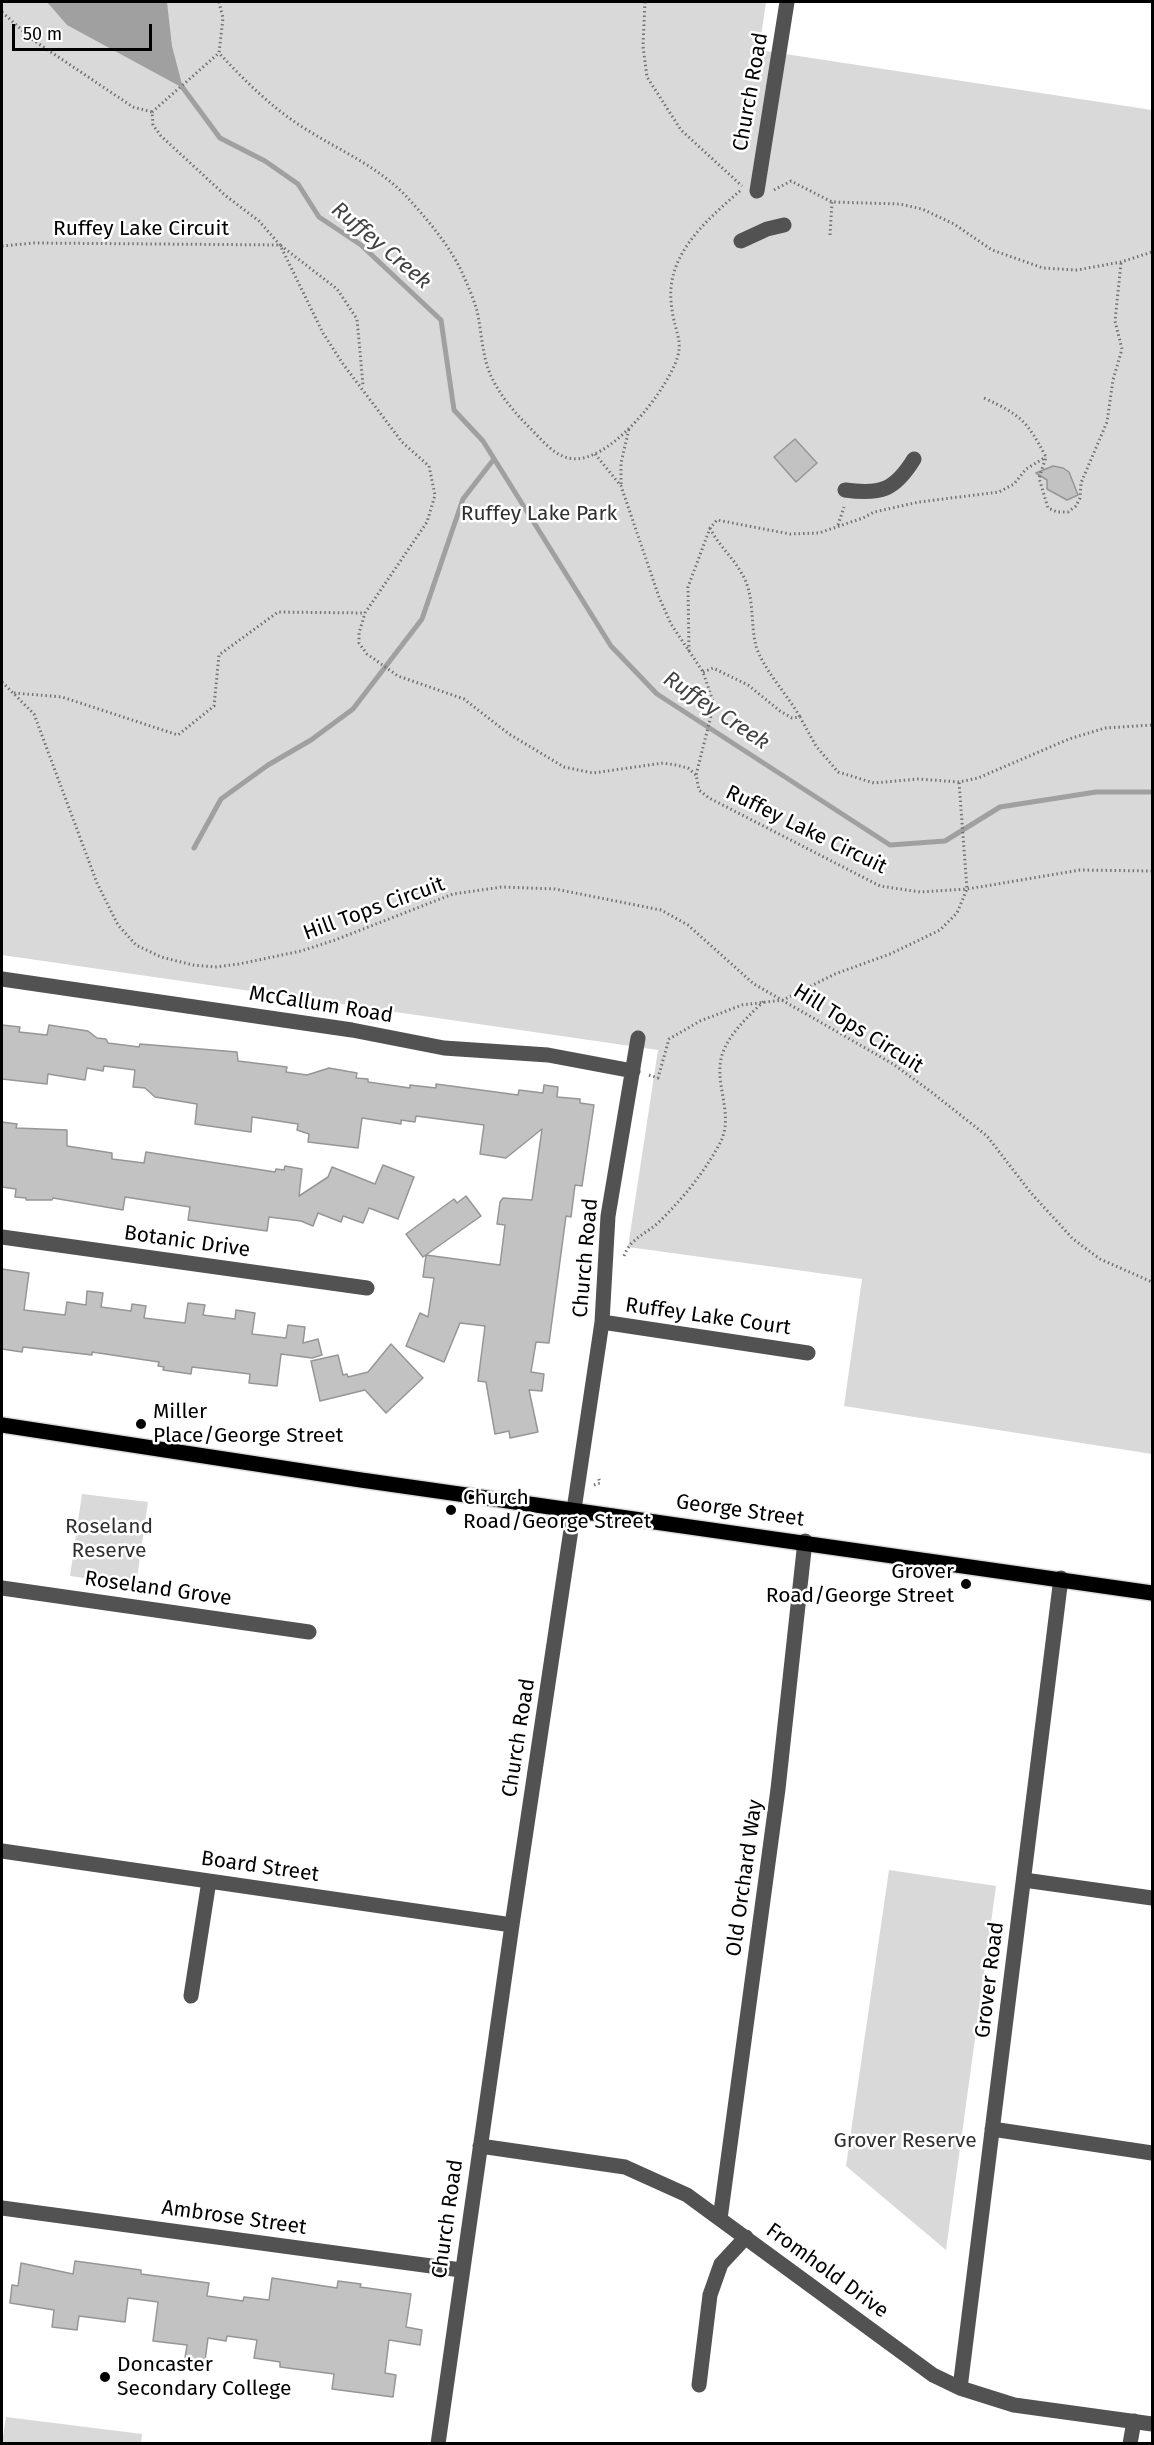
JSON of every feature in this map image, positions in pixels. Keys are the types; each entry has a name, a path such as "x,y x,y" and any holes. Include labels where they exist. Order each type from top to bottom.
{"main road":[{"name":"George Street","path":"2,1425 349,1478 805,1541 1152,1593"}],"street":[{"name":"Church Road","path":"750,189 788,2"},
{"path":"741,242 767,228 784,225"},
{"path":"845,490 884,491 904,475 914,459"},
{"name":"McCallum Road","path":"2,979 352,1030 444,1048 548,1055 633,1071"},
{"name":"Church Road","path":"438,2444 461,2270 602,1322 608,1216 638,1038"},
{"name":"Botanic Drive","path":"2,1237 367,1288"},
{"name":"Ruffey Lake Court","path":"602,1322 808,1353"},
{"name":"Old Orchard Way","path":"720,2219 778,1790 805,1541"},
{"name":"Grover Road","path":"960,2388 1061,1578"},
{"name":"Roseland Grove","path":"2,1588 309,1632"},
{"name":"Board Street","path":"2,1851 512,1924"},
{"path":"1024,1880 1152,1898"},
{"path":"191,1996 209,1881"},
{"path":"992,2129 1152,2153"},
{"name":"Fromhold Drive","path":"480,2146 625,2168 687,2195 933,2375 960,2388 1014,2404 1152,2424"},
{"name":"Ambrose Street","path":"2,2208 461,2270"},
{"path":"699,2385 710,2295 721,2264 746,2237"},
{"path":"1130,2444 1134,2421"}],"path":[{"path":"2,12 33,40 133,107 152,112 203,70 219,53 223,18 219,2"},
{"path":"645,2 643,46 647,77 681,130 750,189 772,192 791,181 832,202 900,204 922,209 954,224 992,250 1043,268 1077,270 1121,262 1152,252"},
{"path":"219,53 275,108 306,130 376,168 406,196 443,241 464,275 476,310 492,377 513,411 552,450 567,458 596,454 630,428 666,382 680,353 680,334 671,302 672,281 680,254 713,216 750,189"},
{"name":"Ruffey Lake Circuit","path":"152,112 153,125 161,136 225,196 259,221 280,244 323,333 402,442 429,466 435,495 427,522 365,613 359,633 359,643 368,654 398,676 464,699 509,734 564,767 593,773 663,764 688,768 696,776 699,790 709,798 880,885 920,892 967,889 1080,870 1152,871"},
{"path":"830,235 832,202"},
{"name":"Ruffey Lake Circuit","path":"2,246 34,243 280,244"},
{"path":"280,244 337,289 357,319 363,387"},
{"path":"984,398 1018,414 1034,434 1046,457 1039,478 1048,508 1057,512 1068,512 1076,506 1080,498 1081,483 1107,422 1113,380 1122,349 1115,321 1121,262"},
{"path":"630,428 621,463 621,486 659,597 671,624 703,672 714,704 696,776"},
{"path":"596,454 621,486"},
{"path":"689,651 688,587 710,528 717,520 790,534 819,532 863,518 874,512 919,502 999,492 1014,484 1026,469 1046,457"},
{"path":"710,528 743,575 752,606 756,644 763,664 785,690 816,746 837,772 874,783 918,779 959,782 978,778 1070,739 1106,728 1152,725"},
{"path":"14,693 62,697 178,735 214,706 219,655 278,612 365,613"},
{"path":"703,672 713,668 748,685 792,718 800,717"},
{"name":"Hill Tops Circuit","path":"2,682 34,714 97,883 118,925 136,945 161,957 215,967 239,964 327,943 453,894 502,887 555,889 661,910 675,916 754,984 893,1064 930,1091 987,1136 1038,1202 1073,1239 1100,1258 1152,1282"},
{"path":"633,1071 658,1078 669,1039 700,1021 742,1005 765,1000 783,1000 835,974 890,954 940,930 957,913 967,889 959,782"},
{"path":"622,1260 628,1246 658,1223 701,1177 720,1143 726,1131 727,1114 721,1066 723,1054 732,1035 765,1000"},
{"path":"575,1509 594,1485 600,1483 597,1480 598,1469"}],"green space":[{"name":"Ruffey Lake Park","path":"2,2 766,2 759,50 1152,110 1152,1454 844,1406 862,1279 628,1247 658,1050 2,955"},
{"name":"Roseland Reserve","path":"82,1494 148,1502 136,1585 70,1576"},
{"name":"Grover Reserve","path":"889,1870 996,1886 946,2250 846,2166"},
{"path":"6,2417 142,2434 141,2443 2,2443"}],"shaded area":[{"path":"47,2 167,2 172,46 183,88 67,25"}],"building":[{"path":"795,439 817,463 796,482 774,457"},
{"path":"1053,466 1069,472 1078,495 1067,500 1047,489 1047,480 1036,473"},
{"path":"2,1025 20,1027 19,1032 47,1035 49,1025 88,1031 97,1038 106,1039 108,1043 139,1047 140,1044 237,1052 238,1061 287,1067 286,1072 307,1075 329,1068 357,1073 356,1078 368,1079 368,1082 410,1088 410,1085 436,1088 436,1084 518,1095 519,1090 543,1093 544,1085 558,1087 557,1097 580,1099 580,1103 594,1105 582,1186 575,1185 571,1217 566,1216 549,1343 536,1342 531,1372 544,1374 542,1391 529,1390 538,1432 510,1438 509,1431 495,1434 486,1382 478,1381 485,1326 460,1323 444,1362 406,1346 420,1313 428,1317 434,1278 423,1277 426,1255 500,1265 505,1225 497,1224 500,1202 503,1198 532,1200 542,1129 506,1158 480,1154 484,1125 416,1116 415,1122 401,1120 401,1124 362,1118 358,1148 308,1142 309,1134 297,1130 298,1124 252,1117 251,1132 195,1124 197,1104 155,1097 145,1088 133,1087 135,1070 104,1066 103,1071 87,1068 85,1080 48,1074 47,1084 2,1079"},
{"path":"2,1122 17,1124 16,1128 67,1130 67,1146 112,1153 112,1159 144,1163 146,1152 275,1172 276,1169 284,1170 285,1166 302,1169 299,1196 328,1177 332,1167 375,1184 383,1165 414,1177 398,1219 369,1208 363,1223 343,1216 341,1222 318,1213 313,1226 301,1221 269,1217 267,1231 188,1220 190,1207 125,1197 123,1210 53,1198 52,1200 26,1200 26,1198 15,1197 16,1189 2,1187"},
{"path":"466,1196 481,1216 423,1257 406,1234 454,1199 457,1203"},
{"path":"2,1269 29,1273 24,1310 65,1315 67,1302 86,1305 87,1291 103,1293 101,1307 131,1311 132,1304 146,1306 144,1318 185,1323 188,1303 205,1305 203,1315 235,1319 236,1310 255,1313 252,1334 286,1338 288,1325 305,1327 303,1343 318,1339 322,1355 312,1358 281,1354 277,1386 249,1383 250,1374 192,1367 191,1374 163,1370 164,1367 158,1366 159,1362 92,1352 92,1355 23,1347 22,1352 2,1349"},
{"path":"391,1344 423,1378 386,1413 365,1390 320,1401 311,1361 338,1355 343,1375 347,1374 348,1377 368,1372"},
{"path":"75,2261 141,2270 141,2274 209,2283 207,2296 243,2301 244,2297 269,2300 272,2278 337,2288 338,2281 361,2284 360,2287 411,2294 406,2327 422,2330 420,2345 389,2340 385,2373 396,2375 393,2397 332,2389 334,2374 280,2367 280,2362 254,2358 257,2340 227,2336 226,2341 208,2338 205,2361 185,2358 187,2345 153,2341 158,2302 128,2298 125,2322 79,2316 77,2330 52,2327 54,2310 10,2303 12,2285 18,2286 21,2263 73,2274"}],"waterway":[{"name":"Ruffey Creek","path":"183,88 220,138 265,161 298,184 319,217 361,245 441,320 454,410 483,441 611,646 657,694 890,845 945,841 1000,807 1096,792 1152,792"},
{"path":"194,848 221,799 268,765 311,740 353,709 422,619 463,499 494,459"}],"place":[{"name":"Miller Place/George Street","path":"141,1424"},
{"name":"Church Road/George Street","path":"451,1510"},
{"name":"Grover Road/George Street","path":"966,1584"},
{"name":"Doncaster Secondary College","path":"105,2377"}]}
